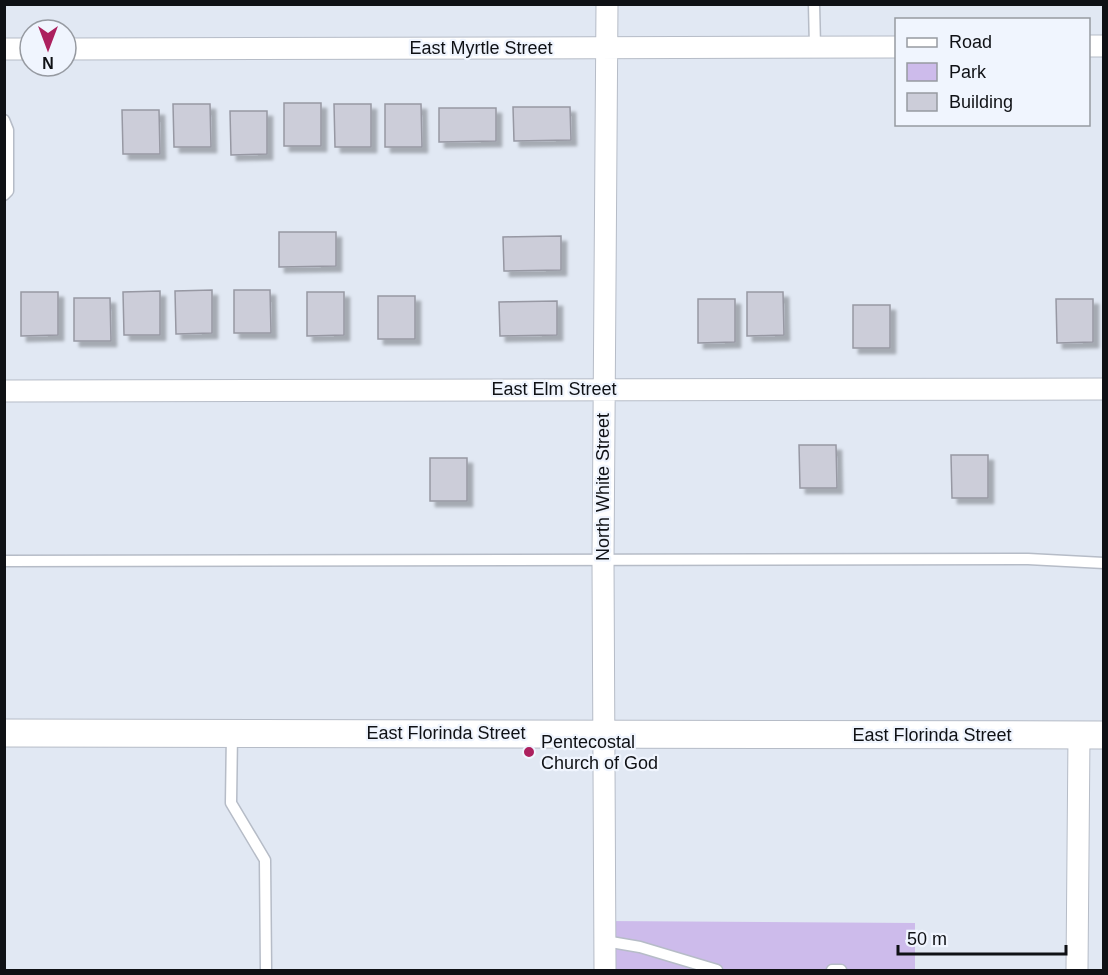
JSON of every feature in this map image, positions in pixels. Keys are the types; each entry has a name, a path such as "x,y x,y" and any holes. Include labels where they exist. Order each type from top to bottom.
{"street":[{"name":"North White Street","path":"605,970 603,561 608,4"},
{"name":"East Myrtle Street","path":"78,49 895,46"},
{"name":"East Elm Street","path":"4,391 1104,389"},
{"name":"East Florinda Street","path":"4,733 1091,735"},
{"path":"1077,970 1091,735"}],"lane":[{"path":"814,4 815,46"},
{"path":"4,120 8,130 8,191 4,195"},
{"path":"4,561 1028,559 1104,562"},
{"path":"232,732 231,803 266,860 266,970"},
{"path":"605,942 640,947 717,970"},
{"path":"832,970 841,970"}],"green space":[{"path":"605,921 915,923 915,970 605,970"}],"building":[{"path":"284,103 321,103 321,146 284,146"},
{"path":"173,104 210,104 211,147 174,147"},
{"path":"334,104 371,104 371,147 335,147"},
{"path":"385,104 421,104 422,147 385,147"},
{"path":"513,107 570,107 571,140 514,141"},
{"path":"439,108 496,108 496,141 439,142"},
{"path":"122,110 159,110 160,154 123,154"},
{"path":"230,111 267,111 267,154 231,155"},
{"path":"279,232 336,232 336,266 279,267"},
{"path":"561,236 561,270 504,271 503,237"},
{"path":"212,290 212,333 176,334 175,291"},
{"path":"234,290 270,290 271,333 234,333"},
{"path":"160,291 160,335 124,335 123,292"},
{"path":"21,292 58,292 58,335 21,336"},
{"path":"307,292 344,292 344,335 307,336"},
{"path":"747,292 783,292 784,335 747,336"},
{"path":"378,296 415,296 415,339 378,339"},
{"path":"74,298 110,298 111,341 74,341"},
{"path":"698,299 735,299 735,342 698,343"},
{"path":"1056,299 1093,299 1093,342 1057,343"},
{"path":"557,301 557,335 500,336 499,302"},
{"path":"853,305 890,305 890,348 853,348"},
{"path":"799,445 836,445 837,488 800,488"},
{"path":"951,455 988,455 988,498 952,498"},
{"path":"430,458 467,458 467,501 430,501"}],"place":[{"name":"Pentecostal Church of God","path":"529,752"}]}
